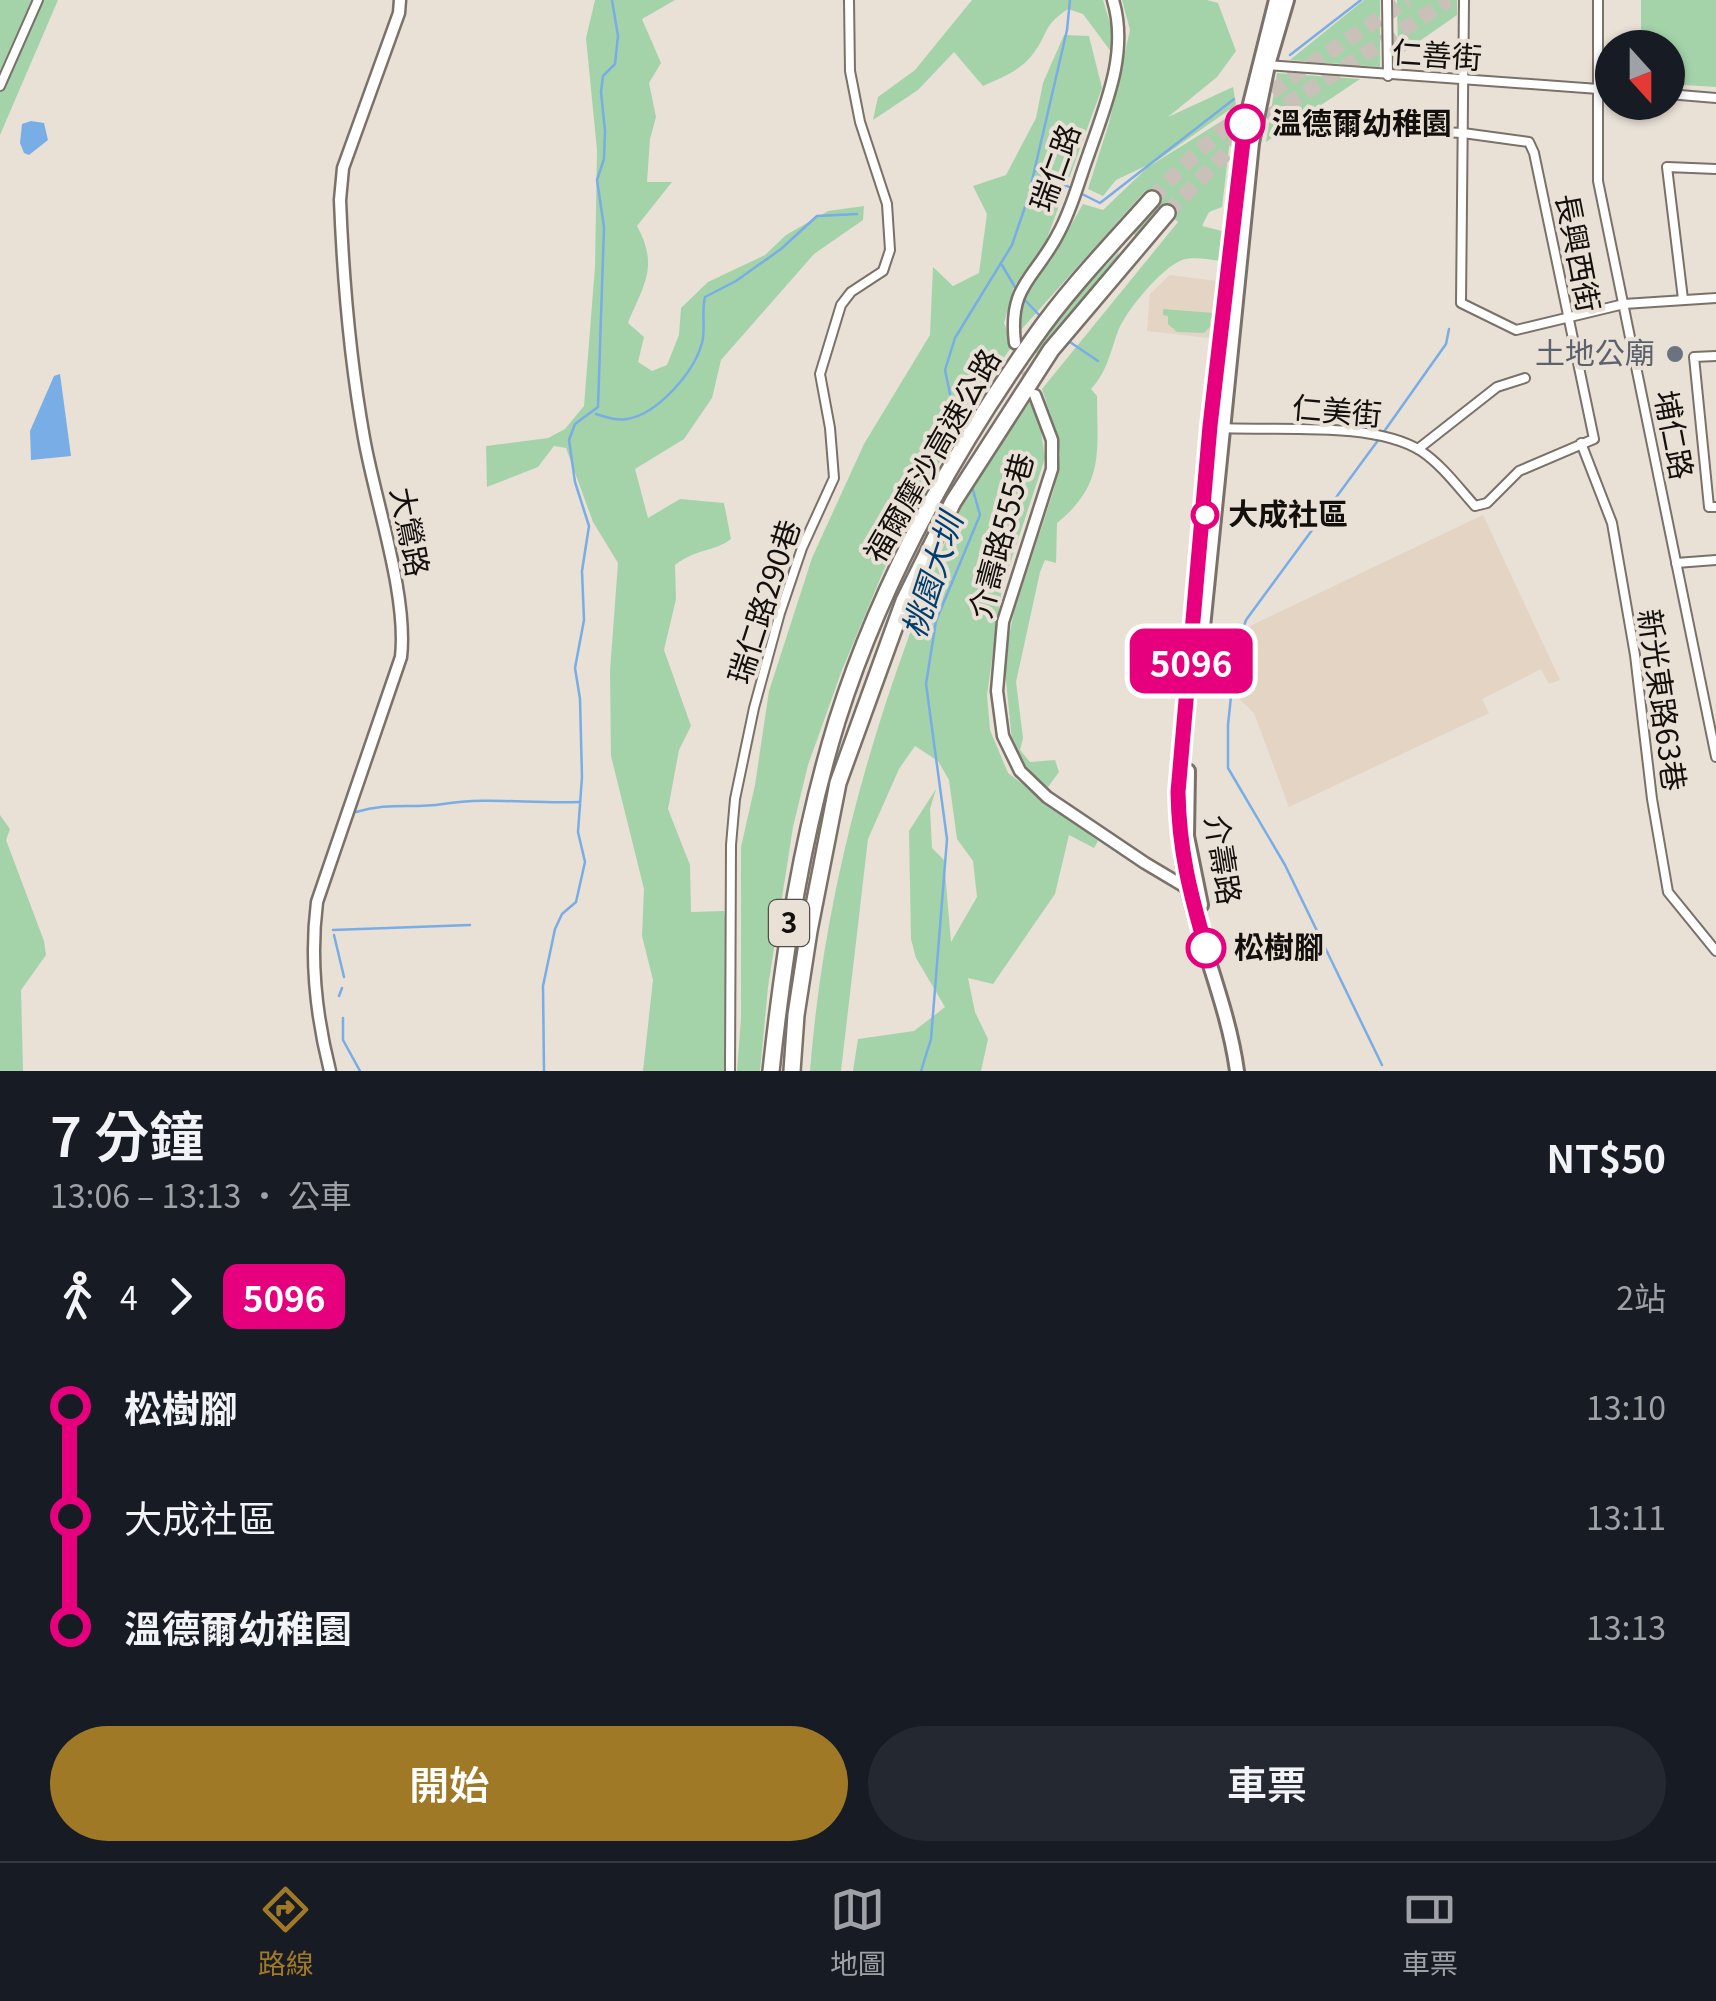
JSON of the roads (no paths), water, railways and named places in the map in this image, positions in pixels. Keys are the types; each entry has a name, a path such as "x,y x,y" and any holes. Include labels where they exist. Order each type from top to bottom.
{"highway":[{"name":"福爾摩沙高速公路","path":"771,1071 788,925 830,747 887,592 945,477 1046,322 1152,199"},
{"name":"福爾摩沙高速公路","path":"792,1071 806,948 838,782 904,601 954,502 994,436 1062,336 1167,213"},
{"path":"1120,235 1135,250"}],"main road":[{"name":"介壽路","path":"1237,1071 1231,1028 1193,891 1188,774 1217,427 1252,143 1276,0"},
{"name":"介壽路","path":"1263,64 1287,0"},
{"name":"介壽路","path":"1193,891 1241,1041 1245,1071"}],"street":[{"path":"0,86 38,0"},
{"name":"大鶯路","path":"330,1071 317,1000 313,934 317,902 402,644 399,607 364,436 340,200 343,168 399,13 400,0"},
{"name":"瑞仁路290巷","path":"730,1071 731,845 735,799 780,613 802,548 834,478 820,374 841,305 851,292 884,271 890,250 887,204 860,122 850,71 849,0"},
{"name":"瑞仁路","path":"1015,343 1012,324 1023,282 1045,260 1072,208 1110,96 1118,46 1113,0"},
{"path":"1387,0 1388,76"},
{"path":"1464,0 1461,303 1516,330 1624,304 1716,298"},
{"name":"埔仁路","path":"1598,0 1598,30"},
{"name":"仁善街","path":"1263,64 1595,89"},
{"path":"1685,95 1716,98"},
{"name":"埔仁路","path":"1597,120 1598,180 1716,758"},
{"path":"1347,128 1463,133"},
{"name":"長興西街","path":"1463,133 1529,142 1534,152 1594,440"},
{"path":"1683,299 1666,167 1716,169"},
{"path":"1716,356 1694,357 1709,507 1716,507"},
{"path":"1418,449 1497,387 1526,378"},
{"name":"介壽路555巷","path":"1034,395 1052,440 1052,469 1002,622 997,691 1003,736 1020,772 1047,797 1193,891"},
{"name":"仁美街","path":"1217,427 1381,435 1418,449 1438,464 1475,506 1487,503 1519,471 1594,440"},
{"name":"新光東路63巷","path":"1581,444 1612,524 1668,892 1716,951"},
{"path":"1676,563 1716,560"}],"water":[{"path":"44,123 48,140 29,155 20,143 22,124"},
{"path":"60,374 71,456 31,460 30,431 54,376"}],"waterway":[{"path":"544,1071 543,986 555,929 562,914 576,902 585,862 578,832 582,777 580,699 575,668 584,620 582,571 589,526 575,482 569,440 575,424 598,407 604,227 597,180 604,159 603,76 615,64 618,36 612,0"},
{"name":"桃園大圳","path":"959,437 945,370 955,338 1012,245 1028,198 1067,30 1070,0"},
{"path":"1290,55 1361,0"},
{"path":"1078,192 1100,203 1234,99"},
{"path":"1035,170 1071,188"},
{"path":"596,414 627,419 651,409 673,390 698,354 705,297 736,281 781,249 817,216 857,214"},
{"path":"1002,265 1018,292"},
{"path":"1023,298 1042,318"},
{"path":"1383,433 1446,344 1449,329"},
{"path":"1067,340 1098,361"},
{"path":"1379,439 1246,620 1236,649 1228,768 1285,865 1382,1065"},
{"name":"桃園大圳","path":"921,1071 931,1039 947,839 926,684 936,621 980,515 971,483"},
{"path":"356,812 476,801 579,802"},
{"path":"333,930 470,925"},
{"path":"334,935 344,977"},
{"path":"339,996 342,988"},
{"path":"343,1018 343,1040 360,1071"}],"tunnel":[{"path":"1152,199 1241,116 1408,0"},
{"path":"1167,213 1240,139 1281,108 1449,0"},
{"path":"1015,343 1031,385"}],"place":[{"name":"溫德爾幼稚園","path":"1245,124"},
{"name":"土地公廟","path":"1675,354"},
{"name":"大成社區","path":"1205,515"},
{"name":"松樹腳","path":"1206,948"}]}
